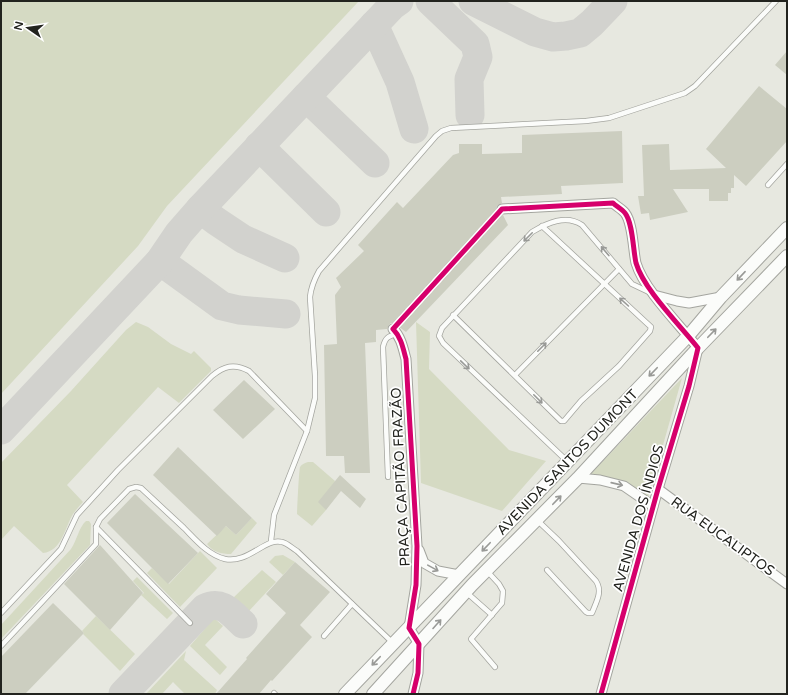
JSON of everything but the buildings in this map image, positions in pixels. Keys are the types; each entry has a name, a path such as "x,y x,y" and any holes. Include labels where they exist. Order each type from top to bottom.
{"main road":[{"name":"AVENIDA SANTOS DUMONT","path":"345,694 689,336 721,297 787,228"},
{"name":"AVENIDA SANTOS DUMONT","path":"373,694 469,589 578,478 698,348 787,256"},
{"path":"752,264 766,278"},
{"path":"459,575 469,589"}],"street":[{"path":"502,209 613,203 624,212 628,220 636,264 641,276 698,348"},
{"path":"654,294 689,303 721,297"},
{"name":"PRAÇA CAPITÃO FRAZÃO","path":"395,331 406,359 417,546 416,585 408,628"},
{"name":"AVENIDA DOS ÍNDIOS","path":"601,694 653,506 689,386 698,348"},
{"path":"578,478 600,480 624,486 653,506"},
{"name":"RUA EUCALIPTOS","path":"658,489 787,584"},
{"name":"PRAÇA CAPITÃO FRAZÃO","path":"417,546 424,563 438,571 459,575"},
{"path":"408,628 419,644 418,673 413,694"}],"lane":[{"path":"272,541 274,514 307,432 315,398 310,297 314,279 319,271 436,136 442,131 451,128 586,121 609,118 685,93 695,86 776,1"},
{"path":"768,185 787,164"},
{"path":"568,462 443,343 439,336 442,328 532,232 542,226 560,220 570,219 576,221 588,231 632,284 654,294"},
{"path":"453,315 562,421 619,366 650,331 651,327 542,226"},
{"path":"515,375 619,269"},
{"path":"388,477 384,347 385,341 389,335 395,331"},
{"path":"1,613 61,549 77,515 113,475 212,376 222,368 242,368 248,372 307,432"},
{"path":"1,646 96,544 96,527 105,513 129,489 136,487 141,488 208,550 225,559 242,558 254,553 272,541 280,541 297,551 393,643"},
{"path":"537,520 559,541 600,587 600,593 592,613 586,612 547,570"},
{"path":"96,527 190,623"},
{"path":"487,570 504,591 502,603 471,639 496,667"},
{"path":"469,589 492,615"},
{"path":"324,636 352,604"}],"green space":[{"path":"1,1 359,1 167,206 138,246 1,394"},
{"path":"136,322 148,327 171,344 191,354 194,351 211,368 211,371 179,403 158,387 67,485 83,502 73,514 62,538 55,548 43,553 14,526 1,540 1,463 71,391 126,330"},
{"path":"416,322 430,332 429,369 509,450 546,461 502,511 421,483"},
{"path":"682,378 648,498 629,483 609,477 590,475"},
{"path":"308,462 313,462 335,481 326,510 312,526 297,514 300,467"},
{"path":"252,518 257,523 231,554 218,552 207,544 226,526 236,535"},
{"path":"86,521 89,521 91,524 90,545 1,639 1,625 71,549"},
{"path":"200,551 217,568 180,607 147,573 152,568 169,584"},
{"path":"283,555 295,562 283,575 269,562 275,556"},
{"path":"262,570 276,582 248,612 233,598"},
{"path":"137,577 173,613 167,619 141,595 144,593 133,581"},
{"path":"96,616 135,654 120,671 83,634 84,633 82,631"},
{"path":"214,618 223,626 205,645 227,667 220,675 190,646"},
{"path":"186,651 184,660 217,690 215,694 185,694 173,682 162,694 146,694"}],"taxiway":[{"path":"1,430 160,261 179,233 200,209 392,6 399,1"},
{"path":"430,1 475,44 478,57 469,79 470,115"},
{"path":"473,1 535,32 553,37 580,33 613,1"},
{"path":"374,25 400,82 414,129"},
{"path":"306,97 375,163"},
{"path":"259,146 326,212"},
{"path":"200,209 243,239 285,258"},
{"path":"160,261 222,306 239,310 286,314"},
{"path":"123,694 205,608 216,606 226,609 243,624"}],"tunnel":[{"path":"393,329 502,209"}],"cycle path":[{"path":"413,694 418,673 419,644 409,628 416,585 417,546 406,359 400,339 393,329 502,209 613,203 628,217 636,263 640,273 654,296 698,348 689,386 658,489 601,694"}]}
